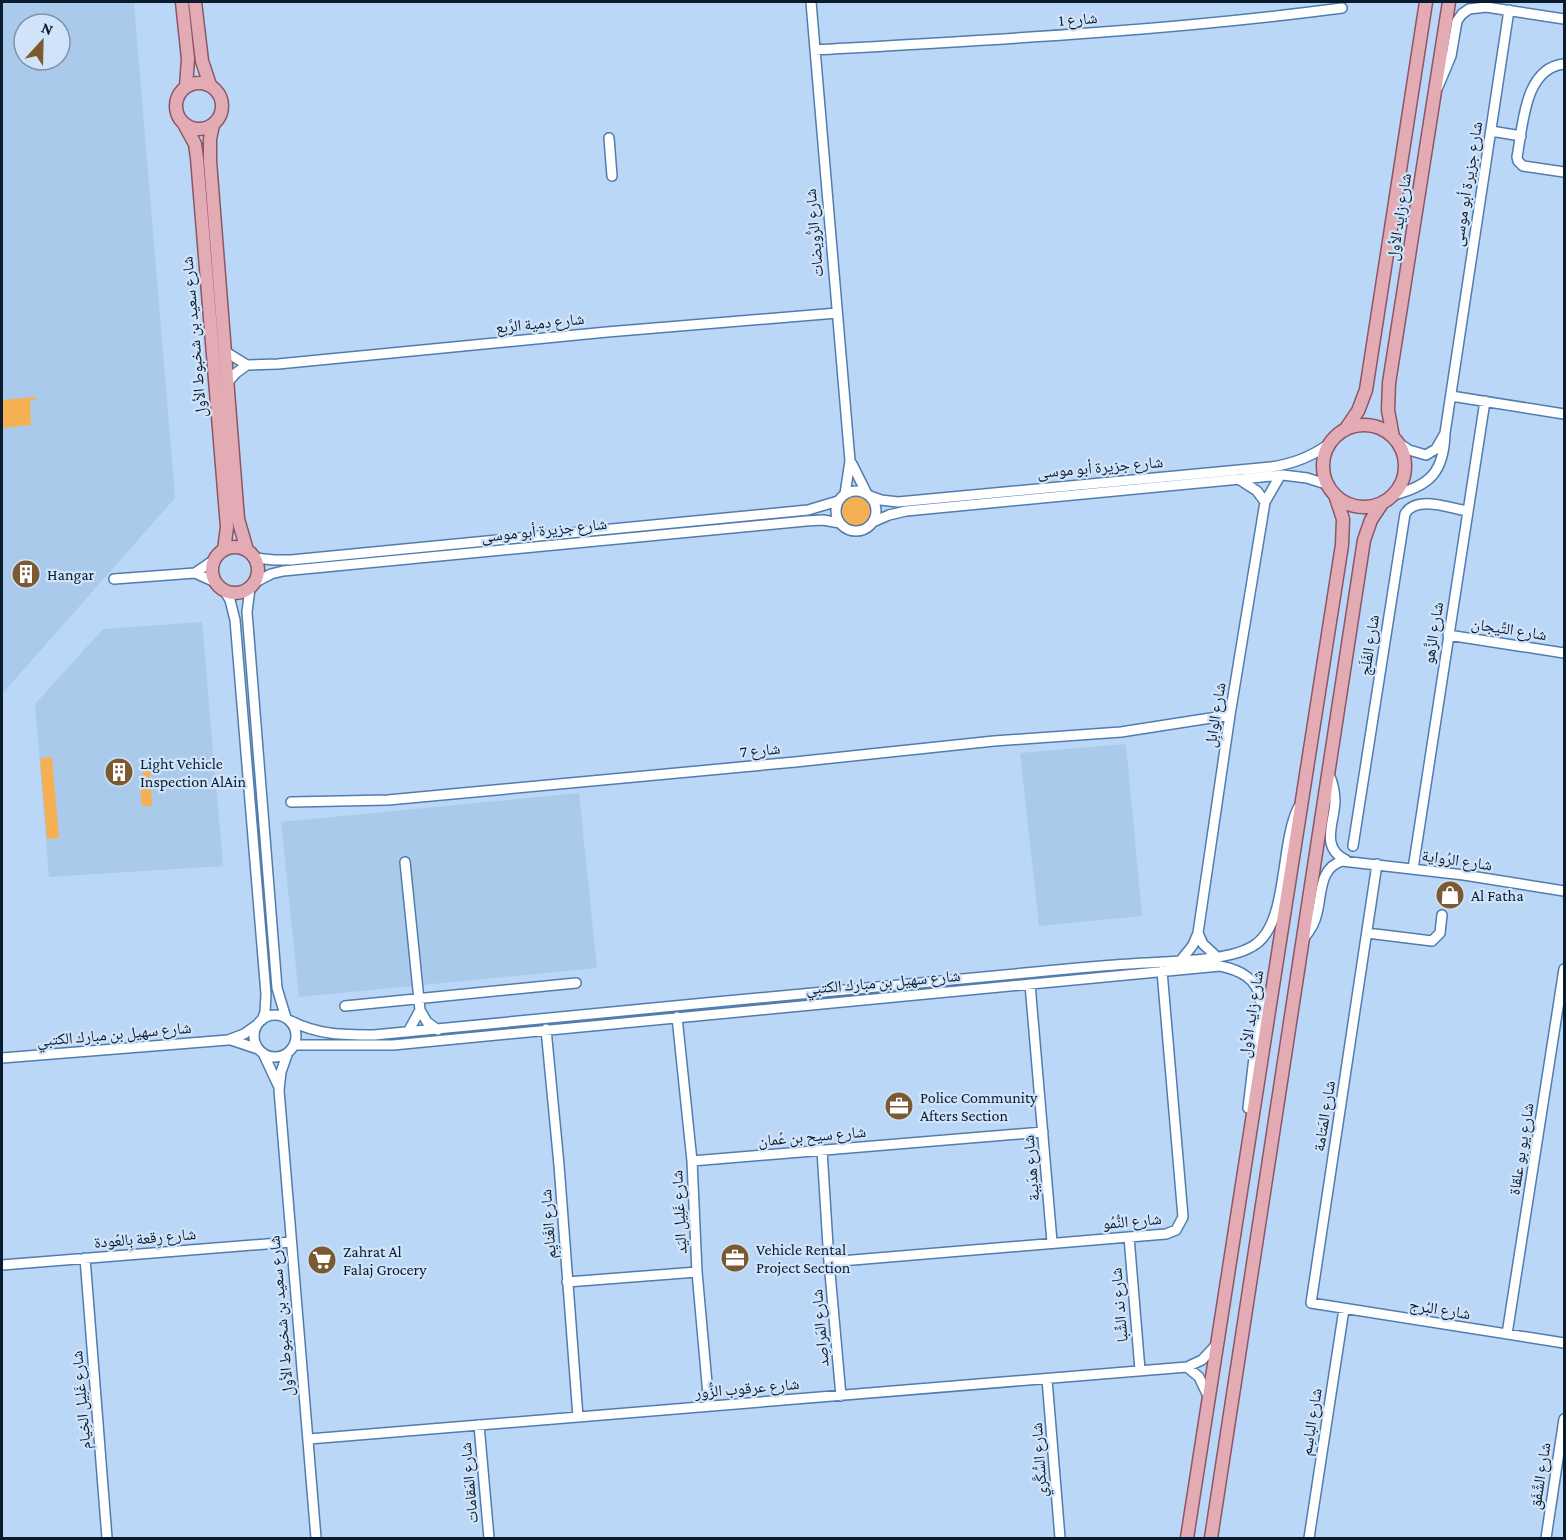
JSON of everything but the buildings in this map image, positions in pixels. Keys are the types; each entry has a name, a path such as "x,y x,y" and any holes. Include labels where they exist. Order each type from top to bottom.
{"main road":[{"path":"182,2 188,59 186,86"},
{"path":"195,2 202,62 210,85"},
{"name":"شارع زايد الأول","path":"1345,430 1358,411 1366,390 1426,2"},
{"name":"شارع زايد الأول","path":"1395,440 1388,410 1389,383 1449,2"},
{"path":"197,82 210,85 218,91 222,98 221,114 208,128 196,129 184,124 179,117 176,104 180,92 186,86 197,82"},
{"name":"شارع سعيد بن شخبوط الأول","path":"184,124 192,136 197,158 226,520 224,550"},
{"name":"شارع سعيد بن شخبوط الأول","path":"213,125 209,154 239,525 251,554"},
{"path":"1211,1539 1364,540 1371,520 1401,485 1405,466 1403,454 1395,440 1381,429 1366,425 1345,430 1329,444 1324,465 1332,490 1355,506 1369,507 1388,499"},
{"name":"شارع زايد الأول","path":"1187,1539 1342,538 1342,519 1332,490"},
{"path":"235,547 251,554 258,568 252,585 234,593 220,586 213,575 214,560 224,550 235,547"}],"street":[{"name":"شارع الرُّويضات","path":"811,2 850,461 842,497"},
{"path":"1473,2 1486,7 1564,19"},
{"path":"1435,92 1449,63 1459,17 1469,9 1486,7"},
{"name":"شارع 1","path":"815,50 1079,34 1342,8"},
{"name":"شارع جزيرة أبو موسى","path":"1388,499 1417,488 1434,475 1443,458 1444,433 1509,10"},
{"path":"1564,64 1554,66 1533,85 1528,96 1517,157 1521,165 1564,172"},
{"path":"1491,131 1521,136"},
{"path":"609,138 612,176"},
{"name":"شارع دِمية الرَّبع","path":"247,365 837,313"},
{"path":"226,352 247,365 236,372 228,382"},
{"path":"1451,396 1564,414"},
{"name":"شارع الزَّهو","path":"1413,869 1485,401"},
{"name":"شارع جزيرة أبو موسى","path":"1395,440 1409,450 1426,455 1436,449 1444,433"},
{"name":"شارع جزيرة أبو موسى","path":"868,495 881,500 898,502 1271,467 1308,458 1329,444"},
{"name":"شارع الرُّويضات","path":"850,461 868,495"},
{"name":"شارع جزيرة أبو موسى","path":"873,522 889,514 906,510 1280,476 1307,478 1332,490"},
{"name":"شارع الوابِل","path":"1181,960 1198,933 1230,715 1265,502 1280,476"},
{"path":"1238,479 1251,486 1265,502"},
{"path":"856,491 868,495 874,501 877,512 873,522 863,530 845,528 840,523 836,508 842,497 856,491"},
{"name":"شارع جزيرة أبو موسى","path":"251,554 273,560 291,560 808,510 842,497"},
{"name":"شارع الفَلَج","path":"1353,846 1405,514 1411,507 1419,504 1467,511"},
{"name":"شارع جزيرة أبو موسى","path":"252,585 271,574 283,571 806,521 823,520 840,523"},
{"path":"114,579 195,573 214,560"},
{"path":"195,573 220,586 230,600 235,620 266,994 265,1012 254,1037 260,1051 274,1058 287,1055 295,1045 297,1033 288,1019 278,988 247,612 252,585"},
{"name":"شارع التِّيجان","path":"1448,634 1564,653"},
{"name":"شارع 7","path":"291,802 388,800 984,742 1120,732 1230,715"},
{"path":"1329,774 1335,797 1330,842 1336,854 1346,860"},
{"name":"شارع سهيل بن مبارك الكتبي","path":"288,1019 308,1029 329,1034 374,1035 1217,957 1247,950 1263,939 1270,929 1277,909 1291,828 1303,798"},
{"path":"1304,938 1315,919 1325,874 1334,864 1346,860"},
{"name":"شارع الرُواية","path":"1346,860 1564,891"},
{"path":"405,862 420,1010 427,1022 438,1030"},
{"name":"شارع المَتامة","path":"1311,1303 1377,864"},
{"path":"1367,933 1432,941 1440,933 1442,915"},
{"path":"1198,933 1207,949 1217,957"},
{"name":"شارع سهيل بن مبارك الكتبي","path":"295,1045 393,1045 1211,966 1230,968 1247,975 1260,991 1261,1010 1240,1178 1241,1195"},
{"name":"شارع يو بو علقاة","path":"1507,1334 1564,969"},
{"name":"شارع النُّمُو","path":"829,1262 1171,1233 1179,1227 1183,1217 1162,971"},
{"path":"345,1006 576,983"},
{"name":"شارع هدَيبة","path":"1030,984 1052,1242"},
{"path":"408,1032 420,1010"},
{"path":"259,1022 273,1015 288,1019"},
{"name":"شارع غَلِيل اليَد","path":"677,1017 692,1161 697,1272 709,1406"},
{"name":"شارع سهيل بن مبارك الكتبي","path":"2,1058 228,1040 244,1034 259,1022"},
{"name":"شارع الغَنايِم","path":"546,1029 578,1417"},
{"name":"شارع سهيل بن مبارك الكتبي","path":"228,1040 260,1051"},
{"name":"شارع سعيد بن شخبوط الأول","path":"260,1051 279,1090"},
{"name":"شارع سعيد بن شخبوط الأول","path":"287,1055 281,1072 279,1090 316,1539"},
{"name":"شارع سيح بن عُمان","path":"692,1161 1043,1131"},
{"name":"شارع المَراصِد","path":"822,1150 841,1396"},
{"name":"شارع ند الشِّبا","path":"1129,1237 1140,1371"},
{"name":"شارع رِقعة بِالعُودة","path":"2,1265 291,1242"},
{"name":"شارع غَلِيل الخِيام","path":"85,1258 107,1539"},
{"path":"567,1282 697,1272"},
{"name":"شارع البُرج","path":"1311,1303 1564,1343"},
{"name":"شارع الباسِم","path":"1309,1539 1344,1309"},
{"name":"شارع عرقوب الزُّور","path":"309,1439 1187,1367 1202,1360 1218,1341"},
{"path":"1187,1367 1199,1377 1209,1397"},
{"name":"شارع السُّكَّري","path":"1047,1379 1060,1539"},
{"name":"شارع الشَّفَق","path":"1546,1539 1564,1419"},
{"name":"شارع المَقامات","path":"479,1425 489,1539"}],"shaded area":[{"path":"2,2 134,2 175,498 2,694"},
{"path":"34,397 37,400 30,401 31,425 2,428 2,400"},
{"path":"856,496 866,501 871,511 866,521 856,526 846,521 841,511 846,501"},
{"path":"202,622 223,866 49,877 35,704 103,629"},
{"path":"1126,744 1142,916 1039,926 1020,753"},
{"path":"52,757 59,838 47,839 40,758"},
{"path":"144,770 150,770 152,806 142,806 140,782"},
{"path":"579,793 597,968 299,997 281,822"}],"place":[{"name":"Hangar","path":"26,574"},
{"name":"Light Vehicle Inspection AlAin","path":"119,772"},
{"name":"Al Fatha","path":"1450,895"},
{"name":"Police Community Afters Section","path":"899,1106"},
{"name":"Vehicle Rental Project Section","path":"735,1258"},
{"name":"Zahrat Al Falaj Grocery","path":"322,1260"}]}
